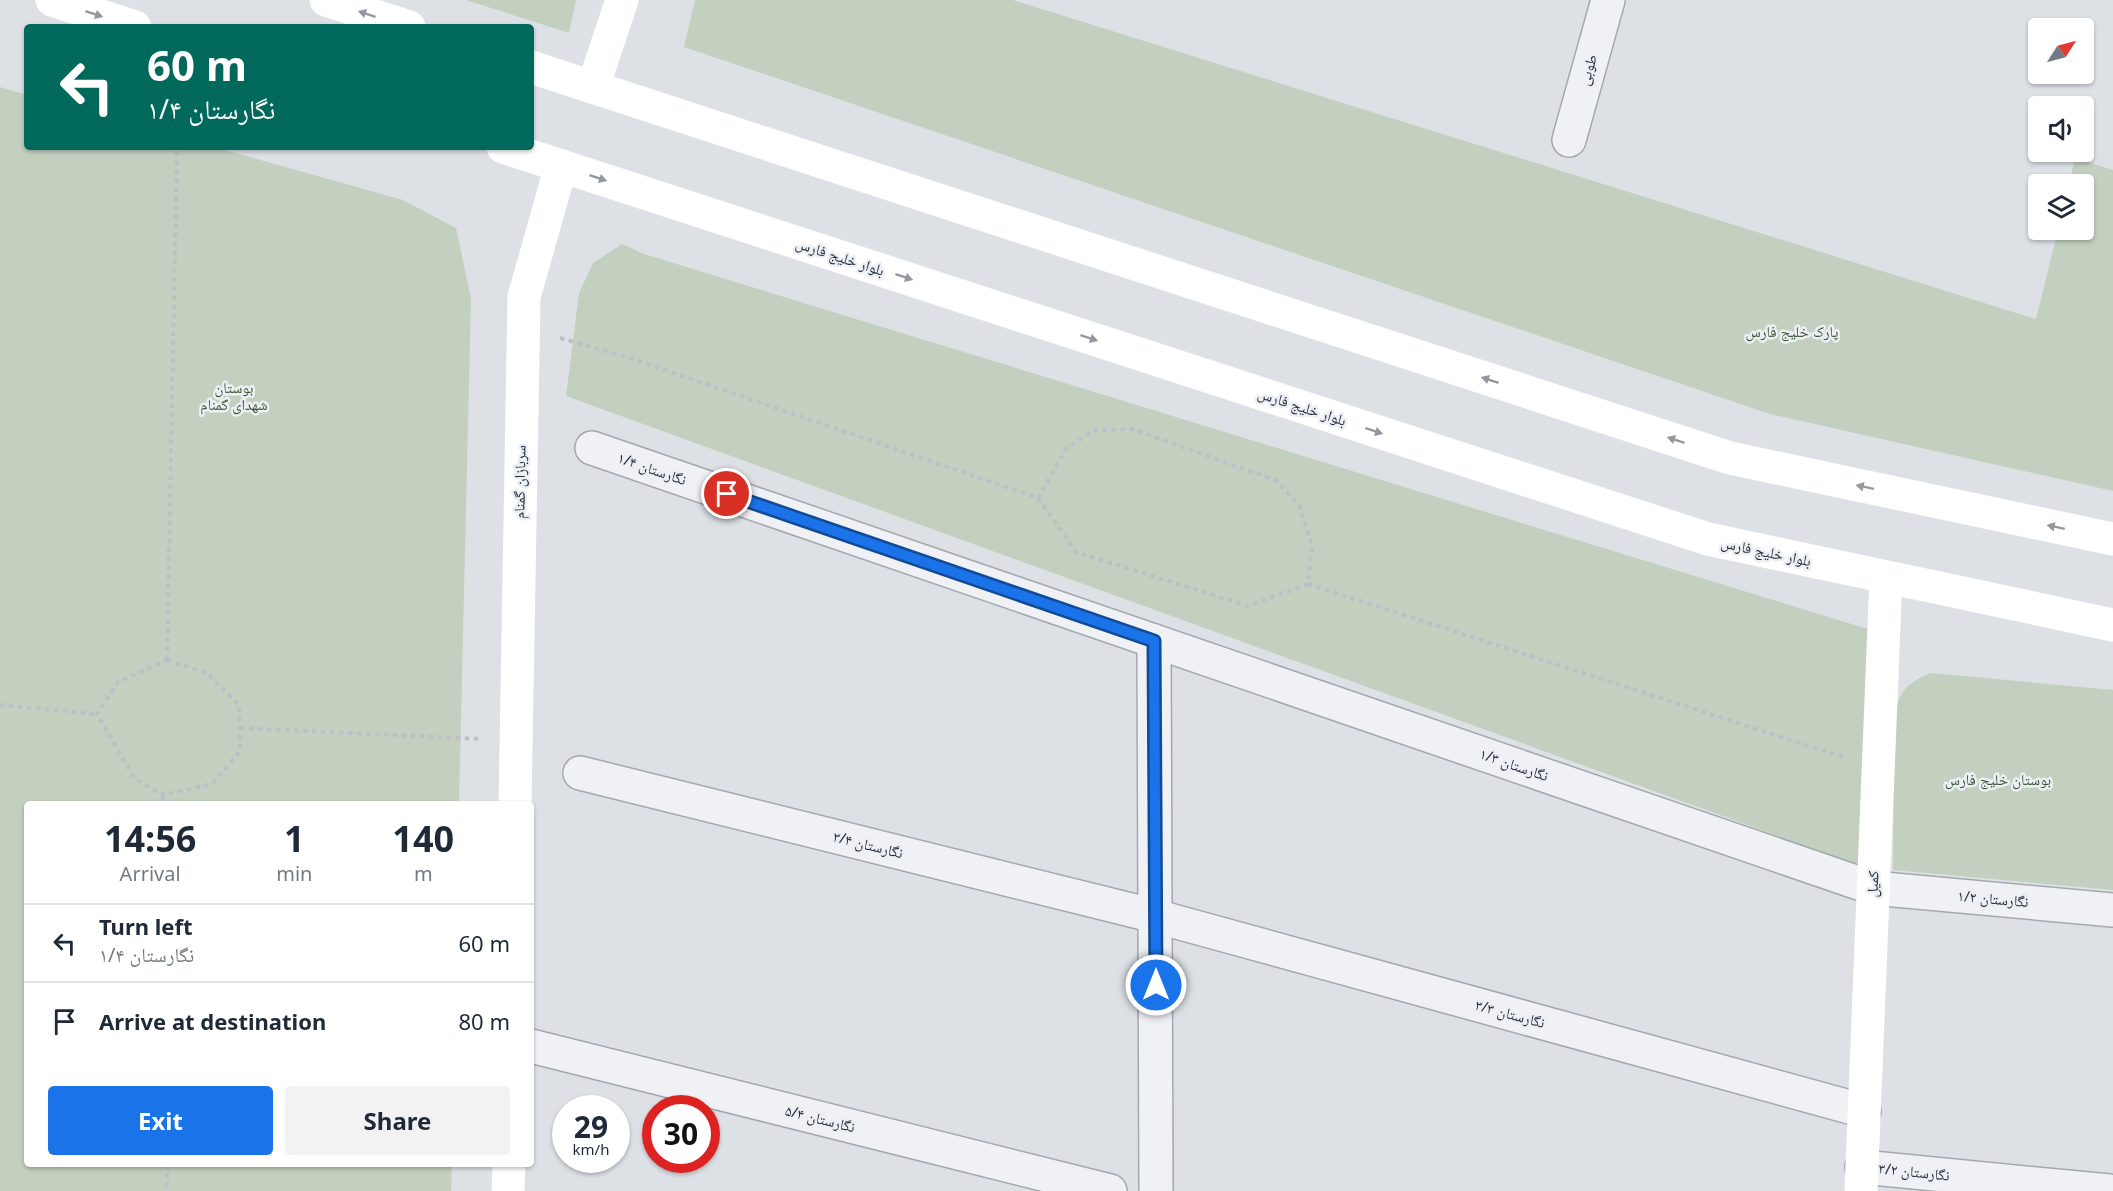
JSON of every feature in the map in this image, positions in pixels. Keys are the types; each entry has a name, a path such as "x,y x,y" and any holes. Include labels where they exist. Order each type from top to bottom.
{"main road":[{"path":"52,0 126,24"},
{"path":"326,0 400,24"},
{"path":"593,87 622,0"},
{"path":"534,68 1730,458 2113,539"},
{"name":"بلوار خلیج فارس","path":"512,150 1708,539 2113,625"},
{"name":"سربازان گمنام","path":"515,801 524,297 561,166"},
{"name":"کمیل","path":"1861,1179 1886,577"},
{"path":"508,1191 509,1167"}],"street":[{"name":"طوبی","path":"1569,140 1608,0"},
{"name":"نگارستان ۱/۴","path":"592,448 1154,641"},
{"name":"نگارستان ۱/۳","path":"1154,641 1873,888"},
{"path":"1154,641 1156,1191"},
{"name":"نگارستان ۳/۴","path":"580,773 1155,916"},
{"name":"نگارستان ۱/۲","path":"1873,888 2113,910"},
{"name":"نگارستان ۳/۳","path":"1155,916 1864,1111"},
{"name":"نگارستان ۵/۴","path":"534,1047 1110,1191"},
{"name":"نگارستان ۳/۲","path":"1861,1179 2109,1191"}],"path":[{"path":"167,660 177,150"},
{"path":"523,327 627,357 1038,498 1076,552 1248,606 1308,584 1878,769"},
{"path":"1038,498 1066,449 1094,430 1133,429 1277,481 1299,505 1312,545 1308,584"},
{"path":"167,660 207,673 239,705 240,751 212,784 163,795 135,779 97,714 118,682 167,660"},
{"path":"0,705 97,714"},
{"path":"240,728 516,740"},
{"path":"163,795 163,801"},
{"path":"166,1167 167,1191"}],"green space":[{"path":"466,0 576,0 569,33"},
{"name":"پارک خلیج فارس","path":"695,0 1013,0 2036,319 2056,240 2094,240 2094,174 2071,174 2074,162 2088,162 2113,170 2113,491 1770,414 684,47"},
{"name":"بوستان شهدای گمنام","path":"0,87 24,94 24,150 225,150 403,200 456,228 471,299 459,801 24,801 24,1167 452,1167 451,1191 0,1191"},
{"path":"622,244 644,254 1871,630 1874,871 566,396 579,293 593,263"},
{"name":"بوستان خلیج فارس","path":"1931,673 2113,690 2113,890 1893,870 1894,713 1907,687"}],"route":[{"path":"727,494 1154,641 1156,985"}]}
